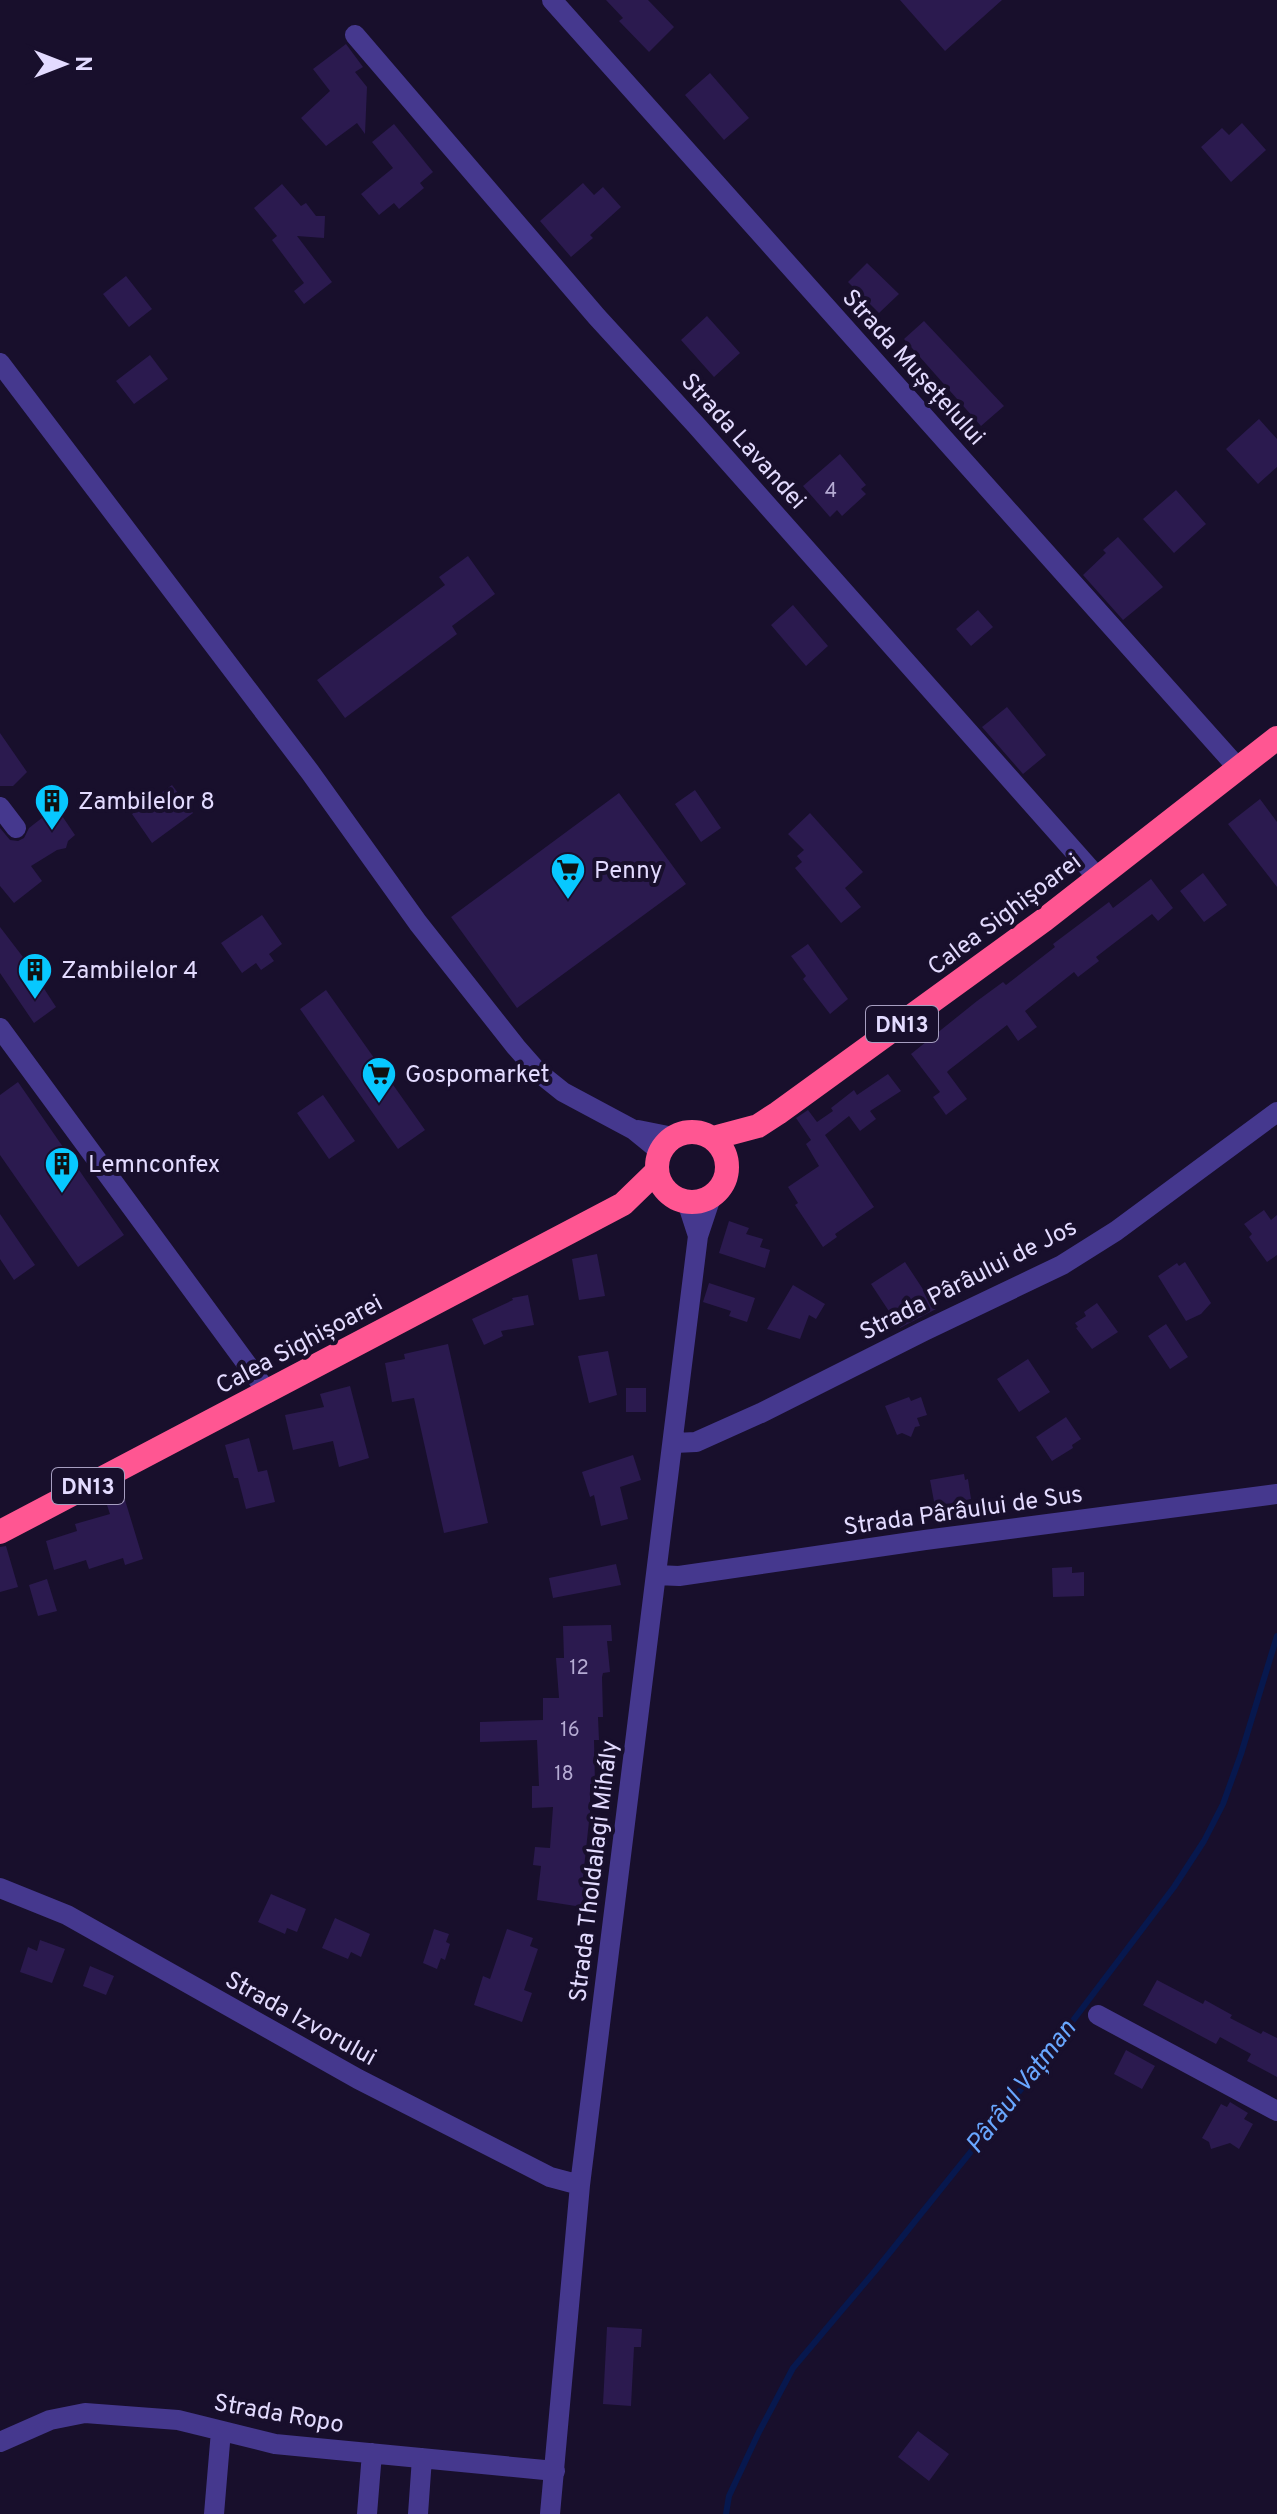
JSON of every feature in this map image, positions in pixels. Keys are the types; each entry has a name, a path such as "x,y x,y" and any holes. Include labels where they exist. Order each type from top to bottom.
{"highway":[{"name":"Calea Sighișoarei","path":"727,1163 758,1126 913,1016 1098,878 1277,738"},
{"name":"Calea Sighișoarei","path":"713,1138 758,1126"},
{"name":"DN13","path":"664,1153 693,1132 713,1138"},
{"path":"713,1138 722,1149 727,1163"},
{"name":"Calea Sighișoarei","path":"623,1204 664,1153"},
{"path":"664,1153 661,1184 689,1198"},
{"name":"DN13","path":"689,1198 720,1188 726,1176 727,1163"},
{"name":"Calea Sighișoarei","path":"0,1532 623,1204 689,1198"}],"street":[{"name":"Strada Mușețelului","path":"552,0 1238,768"},
{"name":"Strada Lavandei","path":"355,35 577,295 1098,878"},
{"path":"0,363 310,772 418,923 516,1047 538,1072 563,1092 634,1130 664,1153"},
{"path":"0,807 16,828"},
{"path":"0,1028 268,1393"},
{"name":"Strada Pârâului de Jos","path":"674,1443 696,1442 748,1419 1062,1265 1116,1231 1270,1117 1277,1139"},
{"name":"Strada Tholdalagi Mihály","path":"550,2514 580,2185 698,1236 689,1198"},
{"name":"Strada Pârâului de Sus","path":"656,1575 679,1576 1277,1494"},
{"name":"Strada Izvorului","path":"0,1888 67,1915 257,2024 426,2114 550,2177 580,2185"},
{"path":"1098,2015 1277,2111"},
{"name":"Strada Ropo","path":"0,2442 50,2420 85,2413 178,2420 275,2444 555,2471"},
{"path":"214,2514 221,2431"},
{"path":"367,2514 372,2453"},
{"path":"418,2514 422,2458"}],"building":[{"path":"606,0 648,0 674,27 649,52 619,21 623,18"},
{"path":"900,0 1002,0 945,51"},
{"path":"346,44 363,67 355,72 367,87 365,134 357,123 326,146 301,118 330,91 313,69"},
{"path":"710,73 749,118 724,140 685,95"},
{"path":"1242,123 1266,150 1231,182 1201,147 1222,128 1229,135"},
{"path":"394,124 433,172 420,183 424,188 399,209 394,203 379,215 361,194 393,168 372,142"},
{"path":"583,183 594,195 603,187 621,207 571,257 540,221"},
{"path":"282,184 301,206 306,203 316,216 325,216 324,238 297,236 332,282 304,304 294,291 304,283 272,240 277,236 254,208"},
{"path":"867,263 899,294 879,313 848,282"},
{"path":"126,276 152,309 129,327 103,294"},
{"path":"707,316 740,353 714,377 681,340"},
{"path":"924,321 1004,406 981,426 904,339"},
{"path":"150,355 168,379 134,404 116,381"},
{"path":"1259,419 1277,439 1277,467 1258,484 1226,449"},
{"path":"840,454 866,485 861,489 866,494 842,516 837,510 830,517 803,486"},
{"path":"1176,490 1206,524 1174,553 1143,519"},
{"path":"1118,537 1163,587 1123,620 1083,575"},
{"path":"468,556 495,594 452,626 457,634 345,718 317,680 445,585 439,577"},
{"path":"793,605 828,646 806,666 771,625"},
{"path":"978,610 993,627 971,646 956,629"},
{"path":"1007,707 1046,755 1023,774 982,727"},
{"path":"0,733 27,772 13,786 0,786"},
{"path":"172,785 193,813 152,843 132,814"},
{"path":"695,790 721,828 701,842 675,804"},
{"name":"Penny","path":"619,793 686,884 517,1008 451,917"},
{"path":"1260,799 1277,822 1277,887 1228,824"},
{"path":"56,807 75,835 66,848 31,866 42,881 14,903 0,886 0,828 10,840 18,841"},
{"path":"810,813 863,872 845,888 861,907 841,923 795,868 802,862 797,856 804,850 788,834"},
{"path":"1203,873 1227,905 1204,922 1180,891"},
{"path":"1151,879 1173,908 1158,921 1152,914 1096,957 1099,961 1078,977 1074,972 1025,1011 1037,1027 1018,1041 1007,1025 949,1070 947,1072 967,1099 946,1115 933,1097 940,1092 911,1054 1003,982 1006,985 1055,947 1053,944 1109,902 1113,908"},
{"path":"262,915 282,944 269,954 274,961 261,970 256,963 242,973 221,943"},
{"path":"0,927 56,1007 34,1023 0,973"},
{"path":"808,944 848,999 830,1014 803,979 806,976 791,956"},
{"path":"326,990 425,1130 398,1149 300,1009"},
{"path":"888,1074 901,1091 870,1111 876,1119 860,1131 849,1116 825,1135 874,1207 835,1234 837,1237 823,1247 795,1205 798,1203 788,1187 819,1166 806,1144 811,1140 796,1118 808,1110 817,1122 854,1090 857,1095"},
{"name":"Lemnconfex","path":"18,1082 124,1235 78,1267 0,1155 0,1095"},
{"path":"323,1095 355,1141 329,1159 297,1113"},
{"path":"1264,1210 1271,1220 1277,1215 1277,1255 1267,1262 1249,1237 1252,1234 1244,1224"},
{"path":"0,1214 35,1265 14,1280 0,1259"},
{"path":"729,1221 749,1228 746,1234 763,1239 760,1247 770,1250 765,1268 719,1253"},
{"path":"597,1254 605,1296 579,1300 572,1259"},
{"path":"905,1262 936,1309 900,1328 871,1284"},
{"path":"1185,1262 1211,1303 1201,1314 1186,1321 1158,1276 1177,1263 1179,1266"},
{"path":"709,1283 755,1298 747,1322 729,1316 731,1311 703,1302"},
{"path":"793,1285 825,1304 816,1319 809,1315 800,1339 767,1329"},
{"path":"528,1295 534,1325 501,1331 503,1336 484,1345 472,1319 512,1298"},
{"path":"1097,1303 1118,1332 1092,1349 1075,1323"},
{"path":"1166,1324 1188,1357 1170,1369 1148,1336"},
{"path":"448,1344 488,1523 444,1533 414,1398 392,1402 385,1363 405,1359 404,1354"},
{"path":"608,1351 617,1395 589,1403 578,1356"},
{"path":"1028,1359 1050,1392 1019,1412 997,1379"},
{"path":"350,1386 369,1458 339,1467 333,1441 293,1450 285,1415 324,1407 320,1394"},
{"path":"626,1388 646,1388 646,1412 626,1412"},
{"path":"909,1397 911,1401 921,1397 927,1415 917,1418 920,1426 915,1427 911,1437 902,1433 897,1435 885,1406"},
{"path":"1066,1417 1081,1439 1052,1461 1036,1437"},
{"path":"249,1438 258,1472 267,1470 275,1502 246,1509 225,1445"},
{"path":"633,1455 641,1480 620,1487 628,1519 601,1526 594,1495 590,1497 582,1472"},
{"path":"964,1474 965,1480 968,1479 971,1499 961,1501 962,1506 936,1512 930,1480"},
{"path":"125,1500 143,1559 125,1565 123,1558 89,1569 86,1560 54,1570 46,1541 77,1531 75,1524 110,1514 107,1505"},
{"path":"6,1546 18,1587 0,1592 0,1547"},
{"path":"616,1564 621,1585 553,1598 549,1578"},
{"path":"1072,1567 1072,1573 1084,1572 1084,1596 1053,1597 1052,1568"},
{"path":"47,1579 57,1611 38,1616 29,1585"},
{"path":"611,1625 612,1641 607,1641 610,1672 603,1673 602,1677 603,1717 598,1717 599,1740 594,1740 595,1784 590,1784 582,1886 586,1887 582,1907 537,1900 541,1866 533,1865 535,1847 550,1848 553,1807 532,1808 532,1786 539,1786 537,1740 480,1742 480,1722 543,1720 543,1698 559,1698 556,1658 564,1658 563,1626"},
{"path":"271,1894 306,1909 297,1932 287,1928 285,1934 258,1922"},
{"path":"335,1918 370,1934 361,1957 351,1952 348,1959 322,1948"},
{"path":"434,1929 449,1934 446,1942 450,1944 445,1960 441,1958 437,1969 423,1963"},
{"path":"507,1929 533,1938 530,1946 538,1949 524,1990 532,1993 522,2022 474,2005 483,1976 490,1979"},
{"path":"40,1940 65,1949 52,1983 20,1972 28,1947 37,1951"},
{"path":"90,1966 114,1976 106,1995 83,1986"},
{"path":"1157,1980 1203,2004 1205,2000 1232,2015 1230,2018 1261,2034 1263,2031 1277,2038 1277,2077 1247,2061 1251,2054 1220,2037 1216,2044 1143,2005"},
{"path":"1126,2050 1155,2066 1142,2089 1114,2074"},
{"path":"1230,2102 1248,2113 1244,2119 1253,2124 1239,2149 1230,2143 1211,2149 1209,2142 1202,2138 1221,2104 1227,2107"},
{"path":"607,2327 642,2329 641,2347 634,2347 631,2406 603,2404"},
{"path":"918,2431 949,2454 929,2481 898,2457"}],"waterway":[{"name":"Pârâul Vațman","path":"726,2514 729,2496 793,2368 1022,2088 1174,1887 1204,1841 1223,1804 1241,1754 1277,1636"}],"place":[{"name":"Zambilelor 8","path":"52,832"},
{"name":"Penny","path":"568,901"},
{"name":"Zambilelor 4","path":"35,1001"},
{"name":"Gospomarket","path":"379,1105"},
{"name":"Lemnconfex","path":"62,1195"}]}
